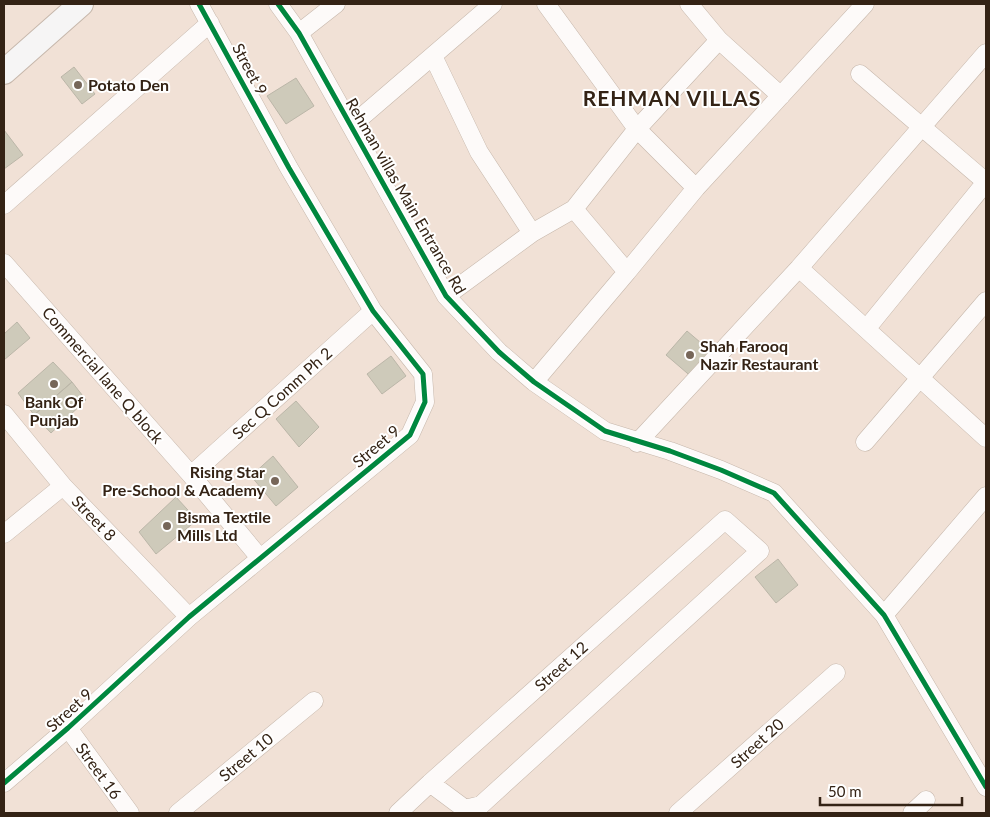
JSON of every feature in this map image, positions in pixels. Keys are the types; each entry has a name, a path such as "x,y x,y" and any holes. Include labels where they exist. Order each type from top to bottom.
{"main road":[{"path":"4,72 81,4"}],"street":[{"name":"Street 9","path":"4,783 68,728 190,617 410,436 425,402 424,374 373,311 289,168 199,4"},
{"name":"Rehman villas Main Entrance Rd","path":"278,4 299,33 446,296 499,352 534,382 605,431 637,443 696,460 774,493 884,615 986,786"},
{"path":"299,33 336,4"},
{"path":"351,126 493,4"},
{"path":"546,4 637,129 696,188"},
{"path":"689,4 719,40 781,96"},
{"path":"534,382 696,188 865,4"},
{"path":"4,205 210,23"},
{"path":"446,296 532,232 574,208 637,129 719,40"},
{"path":"637,443 799,268 986,53"},
{"path":"433,56 479,152 532,232"},
{"path":"860,74 986,182 866,328"},
{"path":"574,208 627,272"},
{"name":"Commercial lane Q block","path":"4,262 191,475 260,558"},
{"path":"799,268 986,438"},
{"path":"865,442 986,301"},
{"name":"Sec Q Comm Ph 2","path":"191,475 373,311"},
{"name":"Street 8","path":"4,414 63,486 190,617"},
{"path":"4,534 63,486"},
{"path":"884,615 986,496"},
{"name":"Street 12","path":"398,813 430,783 724,520 760,551 481,805 470,810 465,809 430,783"},
{"name":"Street 20","path":"678,813 836,674"},
{"name":"Street 10","path":"178,813 314,701"},
{"name":"Street 16","path":"68,728 130,813"},
{"path":"912,813 926,800"}],"building":[{"name":"Potato Den","path":"74,67 95,94 82,104 61,77"},
{"path":"296,78 314,106 286,124 267,96"},
{"path":"4,130 23,155 4,169"},
{"path":"17,322 30,338 4,360 4,334"},
{"name":"Shah Farooq Nazir Restaurant","path":"687,331 714,354 694,379 666,355"},
{"path":"391,356 406,376 382,394 367,374"},
{"path":"53,362 72,382 34,415 18,393"},
{"path":"72,382 86,400 51,433 34,415"},
{"path":"296,401 319,427 299,447 276,419"},
{"name":"Rising Star Pre-School & Academy","path":"273,456 298,487 276,506 251,476"},
{"name":"Bisma Textile Mills Ltd","path":"176,497 197,520 156,554 139,532"},
{"path":"778,559 798,585 776,603 755,577"}],"cycle path":[{"path":"4,783 68,728 189,617 410,435 425,402 423,374 373,311 289,168 199,4"},
{"path":"278,4 299,33 446,296 499,352 534,382 605,431 670,451 774,493 884,615 986,787"}],"place":[{"name":"Potato Den","path":"78,85"},
{"name":"Shah Farooq Nazir Restaurant","path":"690,355"},
{"name":"Bank Of Punjab","path":"54,384"},
{"name":"Rising Star Pre-School & Academy","path":"275,481"},
{"name":"Bisma Textile Mills Ltd","path":"167,526"}],"district":[{"name":"REHMAN VILLAS","path":"672,99"}]}
